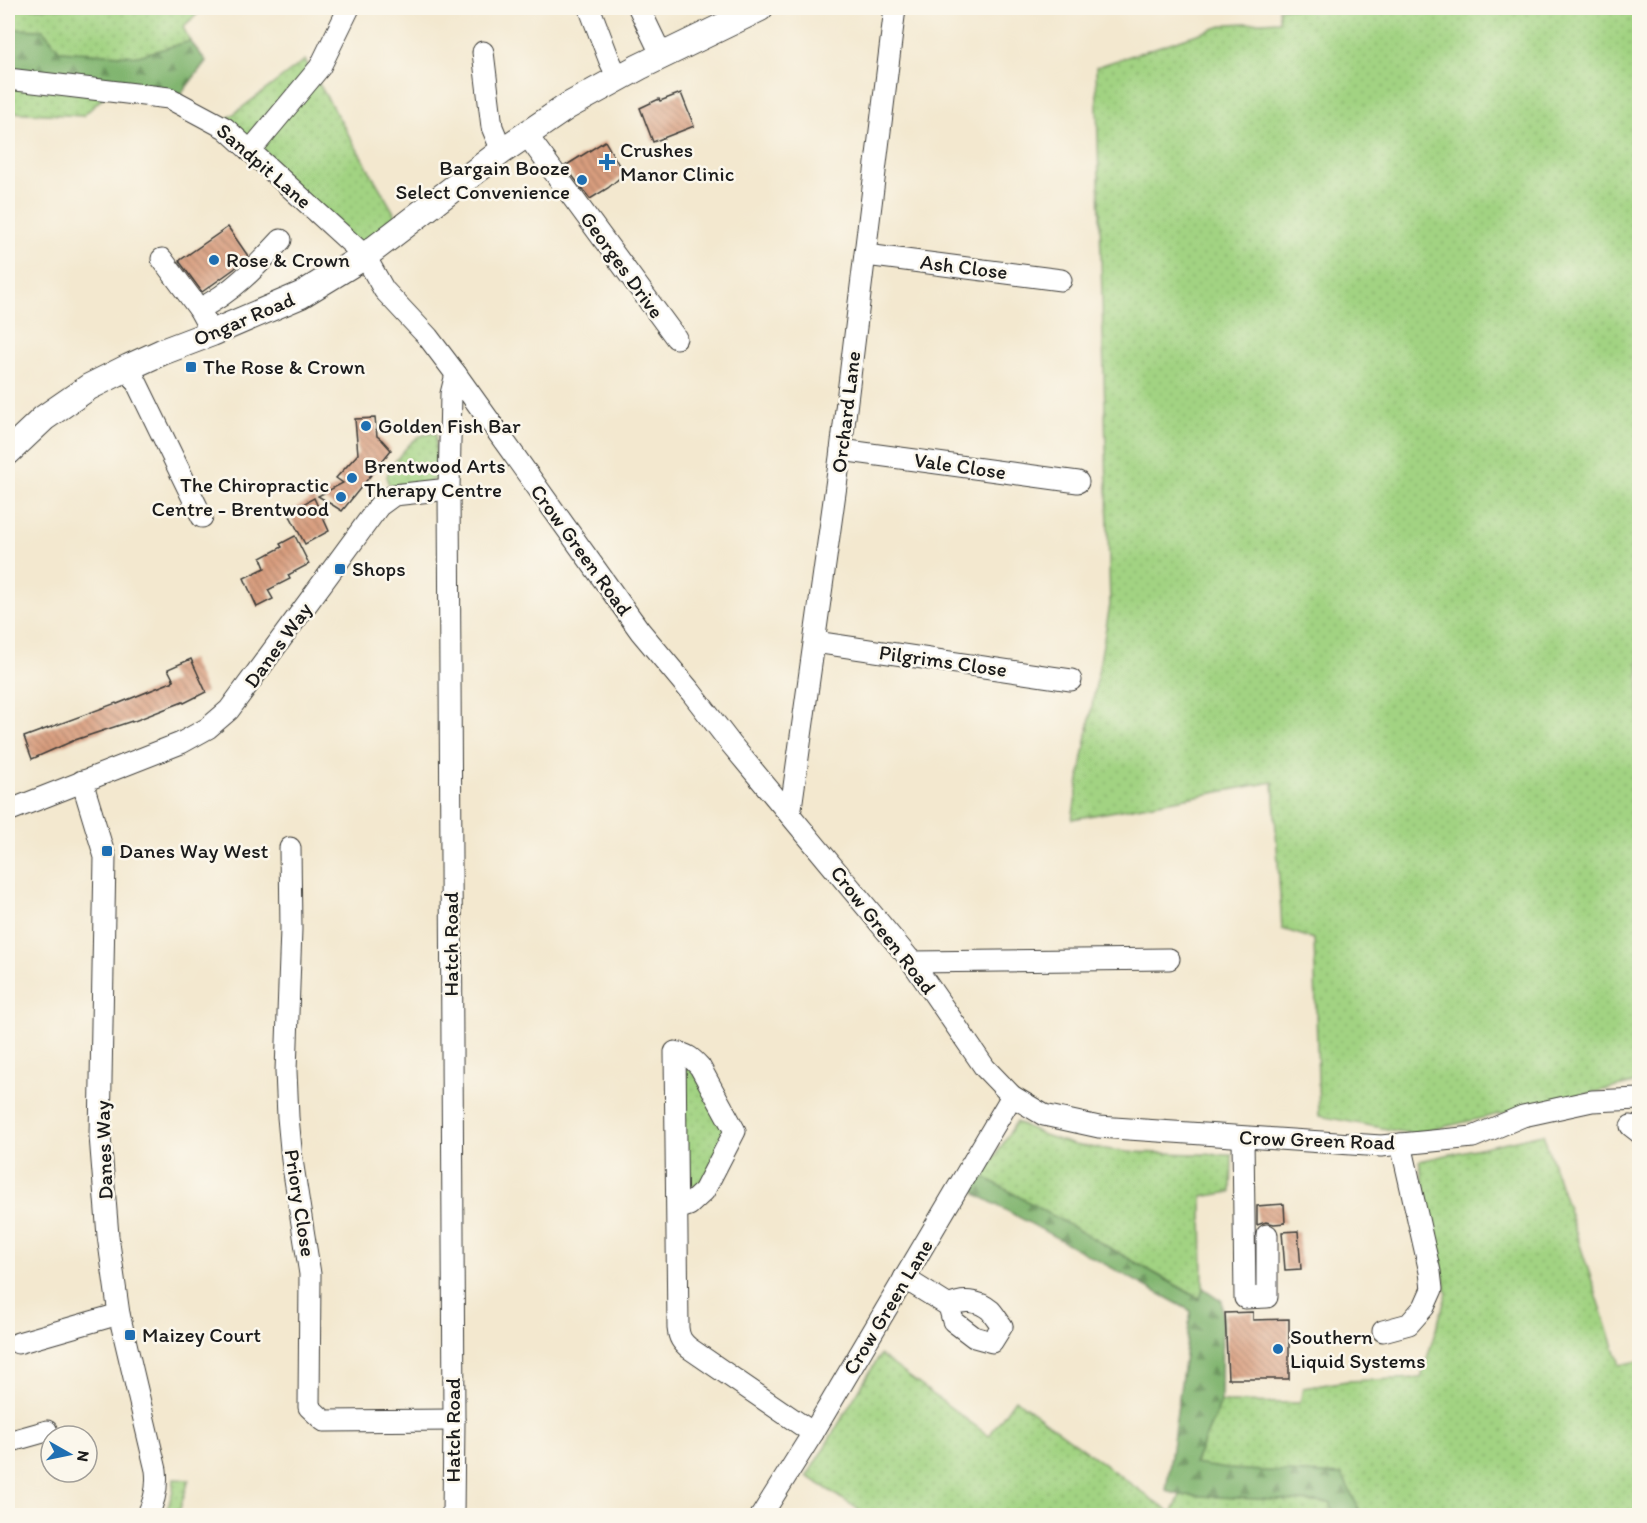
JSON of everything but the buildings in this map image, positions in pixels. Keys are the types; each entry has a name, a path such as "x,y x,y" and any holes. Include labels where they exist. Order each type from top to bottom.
{"main road":[{"name":"Ongar Road","path":"8,452 44,418 89,387 129,367 302,295 365,256 502,151 568,106 748,10"}],"street":[{"path":"250,151 320,67 349,8"},
{"path":"592,8 591,12 618,78"},
{"path":"639,8 662,56"},
{"name":"Orchard Lane","path":"790,815 842,450 895,8"},
{"path":"483,52 492,127 502,151"},
{"name":"Sandpit Lane","path":"8,79 169,98 225,128 365,256"},
{"name":"Georges Drive","path":"526,134 676,338"},
{"path":"199,309 233,288 256,268 281,240"},
{"name":"Ash Close","path":"866,255 1061,280"},
{"name":"Crow Green Road","path":"365,256 384,290 428,337 456,374 640,631 912,962 985,1068 1012,1096 1044,1115 1099,1127 1381,1146 1473,1137 1523,1116 1592,1101 1640,1099"},
{"path":"162,259 199,309 212,333"},
{"path":"129,367 202,517"},
{"name":"Hatch Road","path":"453,1515 448,489 451,394 456,374"},
{"name":"Vale Close","path":"842,450 1078,482"},
{"name":"Danes Way","path":"8,811 181,743 208,728 230,710 380,506 394,495 448,489"},
{"name":"Pilgrims Close","path":"815,642 1071,680"},
{"name":"Danes Way","path":"82,781 105,857 100,1136 108,1236 119,1314 156,1470 156,1494 154,1504 147,1515"},
{"name":"Priory Close","path":"290,848 291,929 286,1071 292,1160 310,1274 309,1407 324,1421 454,1420"},
{"path":"912,962 1169,959"},
{"path":"677,1209 689,1205 704,1191 735,1131 700,1067 692,1058 675,1052 678,1328 679,1336 689,1348 813,1433"},
{"name":"Crow Green Lane","path":"761,1515 813,1433 1012,1096"},
{"path":"1243,1138 1245,1298 1267,1297 1267,1235"},
{"path":"1383,1331 1409,1323 1424,1307 1432,1289 1401,1144"},
{"path":"904,1278 949,1306"},
{"path":"18,1343 119,1314"},
{"path":"8,1442 39,1433"}],"green space":[{"path":"8,8 204,8 183,27 190,41 206,61 178,98 110,91 83,116 8,112"},
{"path":"1279,8 1639,8 1639,1082 1413,1134 1319,1116 1314,939 1282,929 1273,782 1072,819 1110,605 1096,67 1228,24 1279,21"},
{"path":"8,29 43,30 60,51 138,56 190,41 206,61 178,98 8,77"},
{"path":"305,60 403,228 365,256 219,125"},
{"path":"436,433 435,478 425,485 395,489 387,479 388,472 396,460 417,438"},
{"path":"691,1066 730,1131 700,1186 688,1186 684,1179 682,1070"},
{"path":"1016,1122 1074,1145 1128,1152 1232,1155 1231,1192 1202,1197 1203,1288 1201,1299 983,1177"},
{"path":"1543,1134 1620,1365 1639,1361 1639,1515 857,1516 858,1509 807,1476 880,1355 989,1436 1015,1399 1172,1514 1221,1402 1300,1403 1303,1388 1347,1381 1421,1378 1447,1293 1419,1161"},
{"path":"970,1169 1200,1299 1203,1288 1222,1301 1221,1402 1194,1464 1227,1469 1342,1475 1362,1515 1332,1515 1331,1503 1180,1495 1166,1491 1191,1311 976,1194"},
{"path":"174,1479 189,1480 178,1515 165,1515 173,1491"}],"place":[{"name":"Crushes Manor Clinic","path":"607,162"},
{"name":"Bargain Booze Select Convenience","path":"582,180"},
{"name":"Rose & Crown","path":"214,260"},
{"name":"The Rose & Crown","path":"191,367"},
{"name":"Golden Fish Bar","path":"366,426"},
{"name":"Brentwood Arts Therapy Centre","path":"352,478"},
{"name":"The Chiropractic Centre - Brentwood","path":"341,497"},
{"name":"Shops","path":"340,569"},
{"name":"Danes Way West","path":"107,851"},
{"name":"Maizey Court","path":"130,1335"},
{"name":"Southern Liquid Systems","path":"1278,1349"}]}
